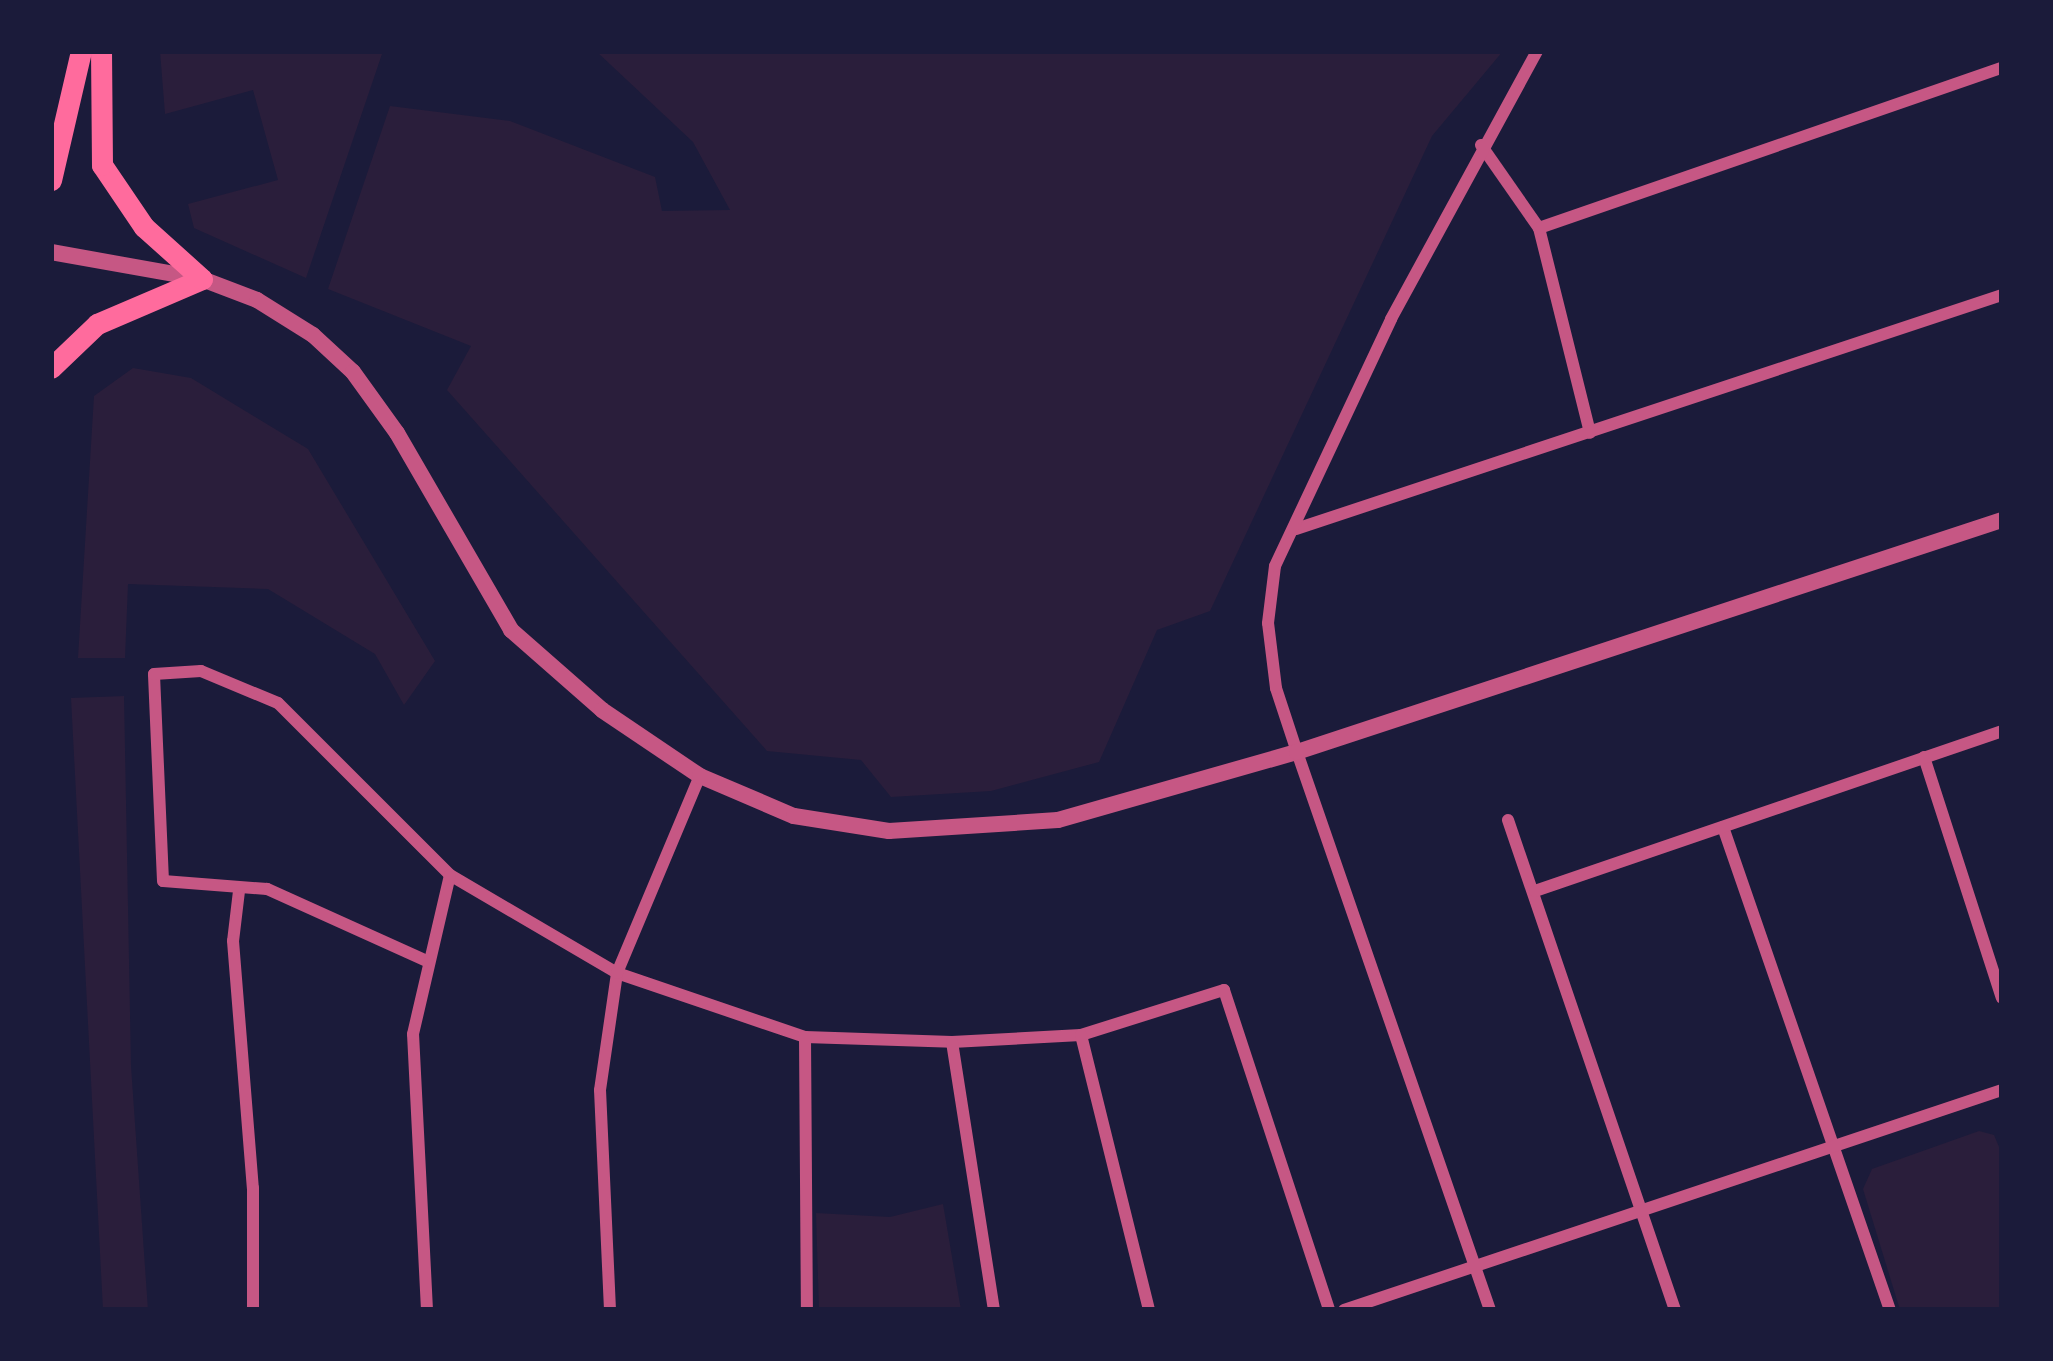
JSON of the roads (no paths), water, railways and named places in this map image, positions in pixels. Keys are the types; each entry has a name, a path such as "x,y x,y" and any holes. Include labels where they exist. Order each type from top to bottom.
{"highway":[{"path":"51,179 81,51"},
{"path":"51,368 97,324 202,279 144,226 102,165 101,51"}],"street":[{"path":"1490,1310 1297,752 1268,623 1275,566 1481,145 1538,51"},
{"path":"1539,228 2002,68"},
{"path":"1481,145 1539,228 1590,433"},
{"path":"51,252 202,279 257,300 353,372 511,630 602,710 700,776 794,816 889,831 988,830 1058,820 1297,752 2002,520"},
{"path":"1296,529 2002,295"},
{"path":"429,962 267,889 239,891 163,881 154,674 201,671 278,703 450,875 616,973 805,1037 952,1042 1081,1035 1224,990 1329,1310"},
{"path":"1535,891 2002,731"},
{"path":"1924,757 2002,998"},
{"path":"610,1310 600,1090 616,973 700,776"},
{"path":"1508,820 1675,1310"},
{"path":"1723,826 1889,1310"},
{"path":"427,1310 413,1034 450,875"},
{"path":"239,891 233,941 253,1188 253,1310"},
{"path":"1081,1035 1149,1310"},
{"path":"805,1037 806,1310"},
{"path":"952,1042 994,1310"},
{"path":"1344,1310 1474,1262 2002,1090"}]}
